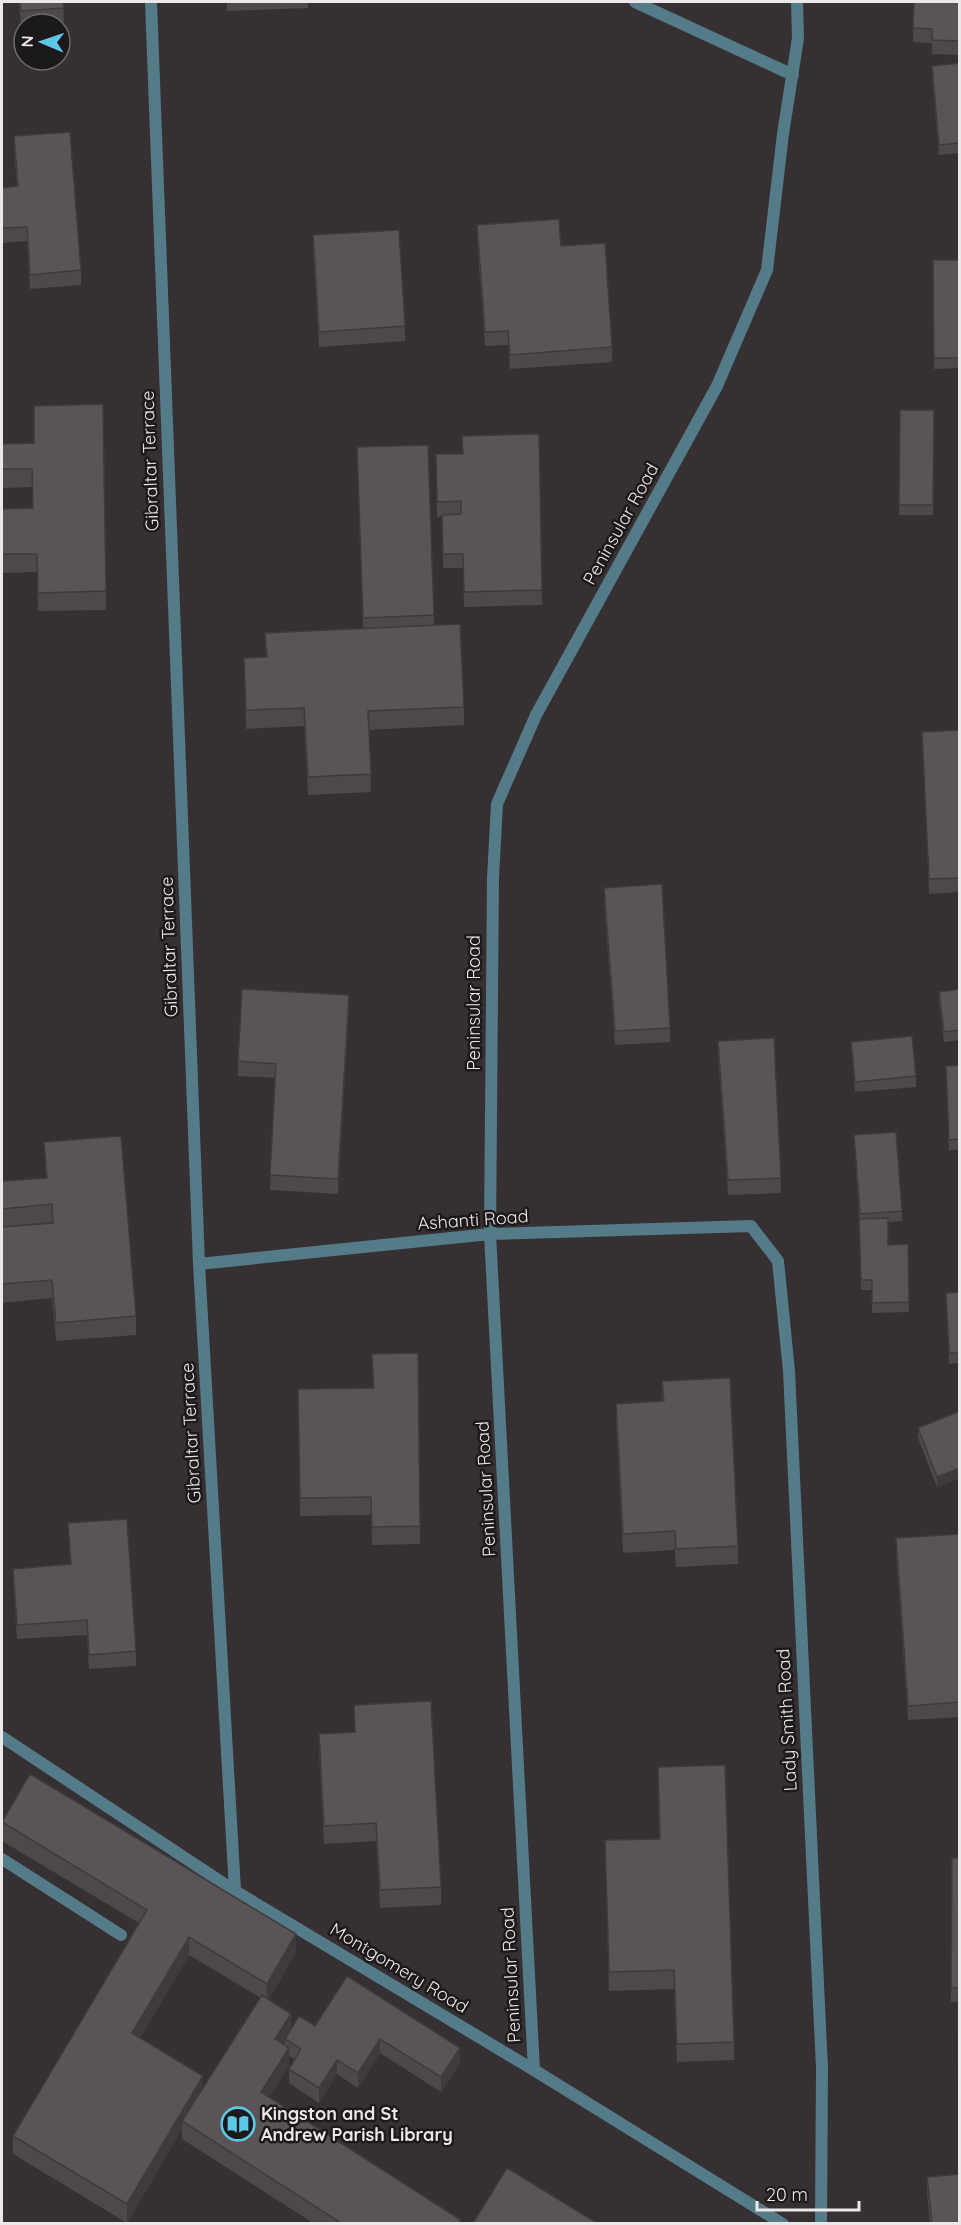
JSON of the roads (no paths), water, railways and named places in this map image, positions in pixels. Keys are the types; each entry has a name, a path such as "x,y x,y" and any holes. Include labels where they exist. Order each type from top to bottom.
{"lane":[{"name":"Gibraltar Terrace","path":"151,2 200,1264 235,1891"},
{"path":"635,2 793,75"},
{"name":"Peninsular Road","path":"534,2070 490,1234 493,878 497,804 536,715 717,386 767,270 783,134 798,38 797,2"},
{"name":"Ashanti Road","path":"200,1264 490,1234 751,1226"},
{"name":"Lady Smith Road","path":"751,1226 778,1261 789,1371 822,2068 821,2223"},
{"name":"Montgomery Road","path":"2,1737 235,1891 534,2070 783,2223"},
{"path":"2,1859 121,1935"}],"place":[{"name":"Kingston and St Andrew Parish Library","path":"238,2124"}]}
